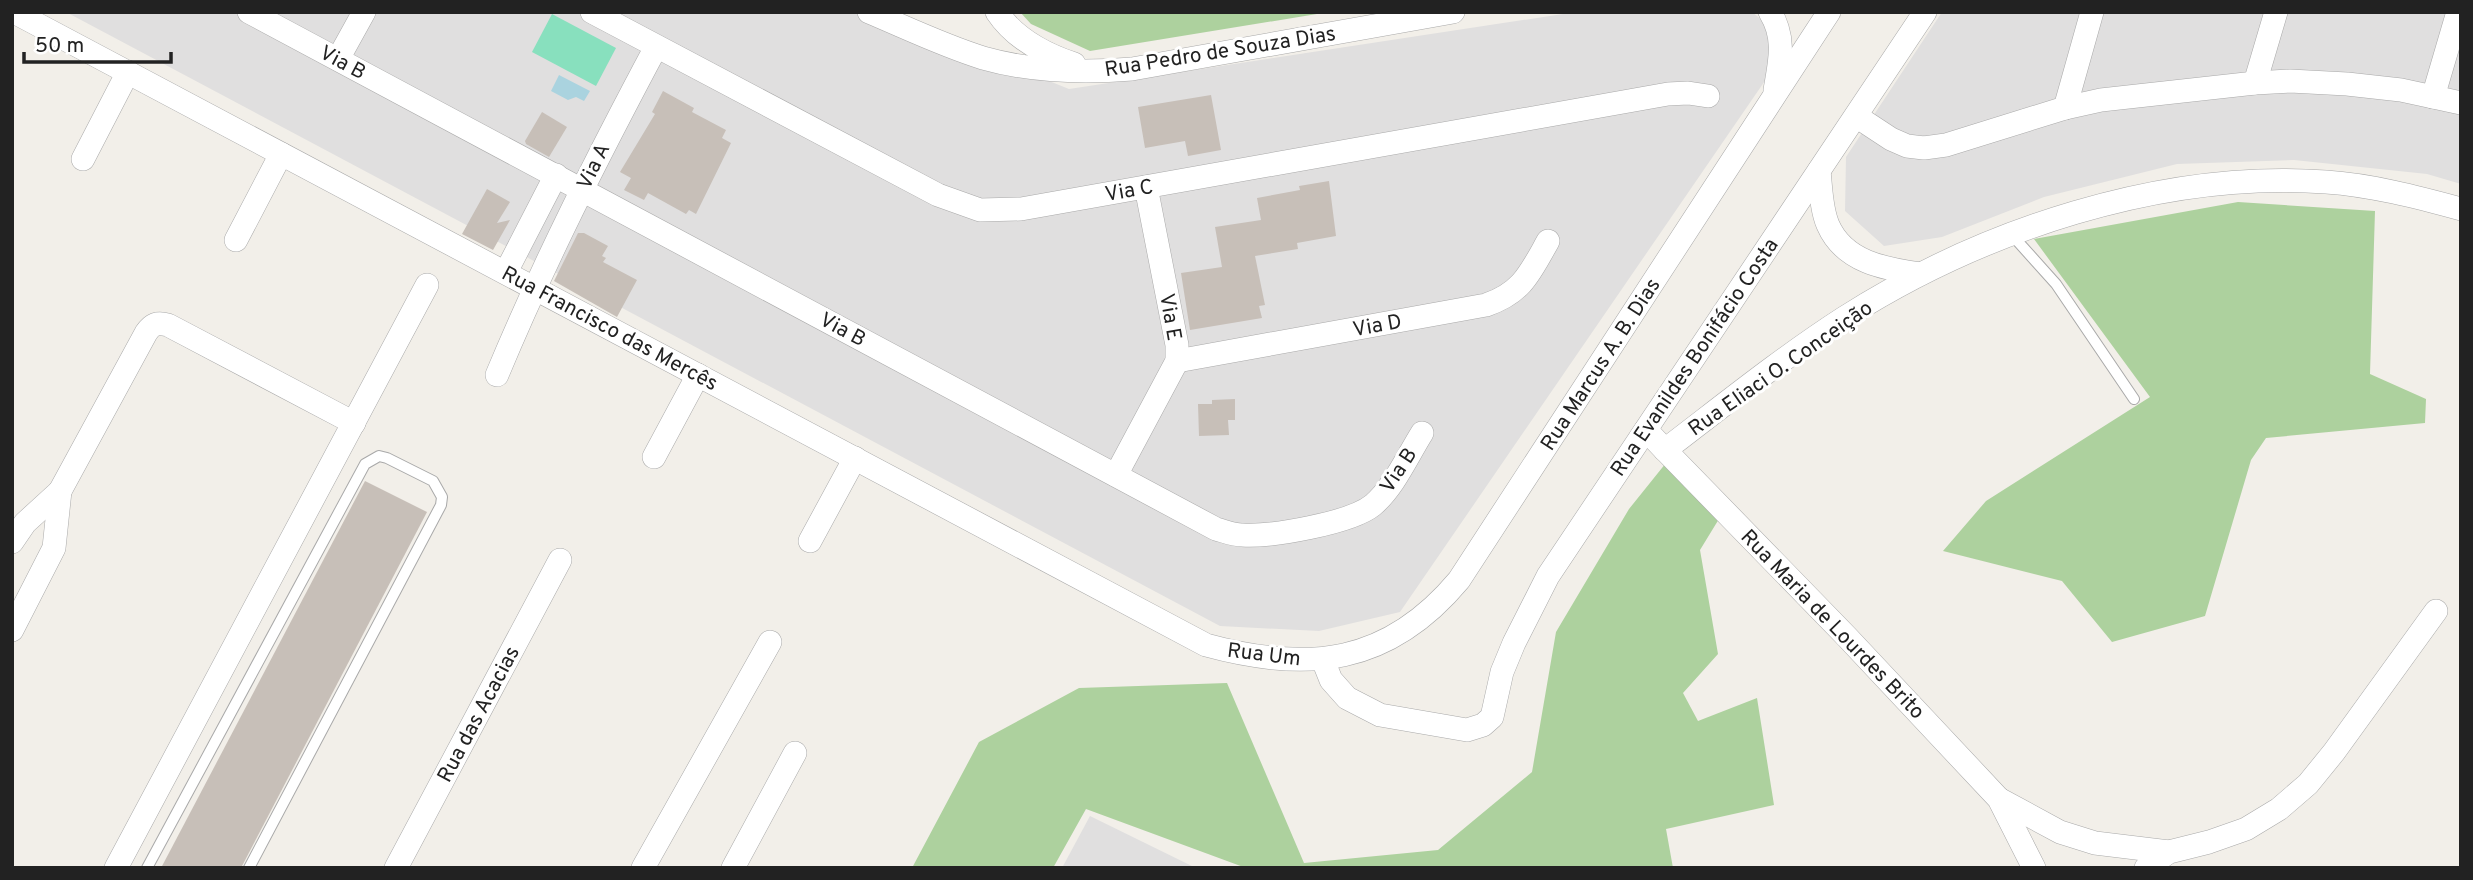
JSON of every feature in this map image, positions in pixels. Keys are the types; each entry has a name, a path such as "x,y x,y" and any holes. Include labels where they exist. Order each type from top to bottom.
{"street":[{"name":"Rua Francisco das Mercês","path":"14,12 1206,645"},
{"name":"Via B","path":"249,12 1216,529 1240,535 1261,535 1361,514 1385,493 1422,433"},
{"path":"338,59 363,12"},
{"name":"Via C","path":"592,12 956,203 980,210 1021,209 1668,94 1708,96"},
{"name":"Rua Pedro de Souza Dias","path":"869,12 985,58 1051,70 1097,72 1132,69 1453,12"},
{"path":"997,12 1006,25 1035,48 1097,72"},
{"name":"Rua Evanildes Bonifácio Costa","path":"1323,660 1331,680 1347,698 1380,715 1467,730 1483,725 1492,717 1502,673 1527,614 1548,576 1925,12"},
{"path":"2065,108 2092,12"},
{"path":"2255,83 2276,12"},
{"path":"2433,97 2458,12"},
{"path":"1773,18 1799,33 1810,31 1825,19"},
{"path":"1773,18 1782,48 1774,96"},
{"name":"Rua Marcus A. B. Dias","path":"1323,660 1356,653 1389,639 1419,621 1441,602 1459,580 1825,19"},
{"name":"Via A","path":"497,375 533,287 656,47"},
{"path":"83,159 128,72"},
{"path":"1856,116 1891,139 1924,148 1947,145 2065,108 2101,100 2255,83 2347,83 2461,103"},
{"path":"236,240 281,154"},
{"path":"1819,171 1828,225 1841,245 1864,262 1887,270 1920,274"},
{"path":"506,272 556,175"},
{"name":"Rua Eliaci O. Conceição","path":"1646,430 1665,450 1846,317 1920,274 1966,253 2067,215 2171,190 2221,183 2326,182 2373,188 2461,209"},
{"name":"Via E","path":"1116,475 1177,361 1177,345 1146,187"},
{"name":"Via D","path":"1177,361 1486,305 1503,299 1526,280 1548,241"},
{"path":"116,868 427,285"},
{"path":"12,542 25,523 60,491 146,333 158,322 354,423"},
{"path":"654,457 698,375"},
{"name":"Rua Maria de Lourdes Brito","path":"1665,450 1847,637 1999,799 2034,868"},
{"path":"810,541 855,458"},
{"path":"12,630 54,548 60,491"},
{"name":"Rua das Acacias","path":"397,868 560,560"},
{"path":"2146,868 2169,852 2246,829 2279,809 2308,784 2436,611"},
{"path":"643,868 770,642"},
{"name":"Rua Um","path":"1206,645 1237,654 1270,659 1323,660"},
{"path":"733,868 795,753"},
{"name":"Rua Maria de Lourdes Brito","path":"1999,799 2060,832 2095,843 2169,852"}],"lane":[{"path":"2012,235 2056,284 2134,399"},
{"path":"147,868 365,464 379,456 387,458 433,481 442,497 441,505 249,868"}],"shaded area":[{"path":"66,12 877,12 1069,89 1576,12 1752,12 1768,25 1771,72 1400,612 1319,631 1220,626"},
{"path":"1942,12 2461,12 2461,184 2427,174 2294,160 2177,164 2044,197 1942,237 1884,246 1845,211 1846,157"},
{"path":"1090,816 1196,868 1062,868"}],"green space":[{"path":"1020,12 1329,12 1090,51 1031,24"},
{"path":"552,14 616,48 596,86 532,52"},
{"path":"2238,202 2375,211 2370,374 2426,399 2425,423 2266,438 2251,460 2205,616 2112,642 2062,581 1943,551 1986,501 2150,397 2034,239"},
{"path":"1674,453 1722,514 1700,550 1718,654 1683,693 1698,721 1757,698 1774,805 1666,829 1673,868 1246,868 1086,809 1053,868 912,868 979,742 1079,688 1227,683 1304,863 1438,850 1532,772 1556,632 1629,509"}],"water":[{"path":"559,75 590,91 584,101 576,97 568,100 551,91"}],"building":[{"path":"663,91 694,108 692,112 726,130 722,138 731,143 696,214 689,210 686,214 648,193 644,200 624,190 631,178 620,172 655,114 652,112"},
{"path":"1211,95 1221,150 1188,156 1185,141 1145,148 1138,107"},
{"path":"542,112 567,127 549,157 525,141"},
{"path":"1329,181 1336,236 1297,243 1298,249 1255,256 1265,305 1259,306 1262,318 1190,330 1181,273 1222,267 1215,227 1261,220 1257,198"},
{"path":"487,189 510,202 497,223 510,220 493,250 462,234"},
{"path":"578,233 584,233 608,246 602,256 606,258 603,262 637,280 617,317 554,281"},
{"path":"1235,399 1235,420 1228,420 1229,435 1199,436 1198,404"},
{"path":"365,481 427,512 241,868 161,868"}]}
